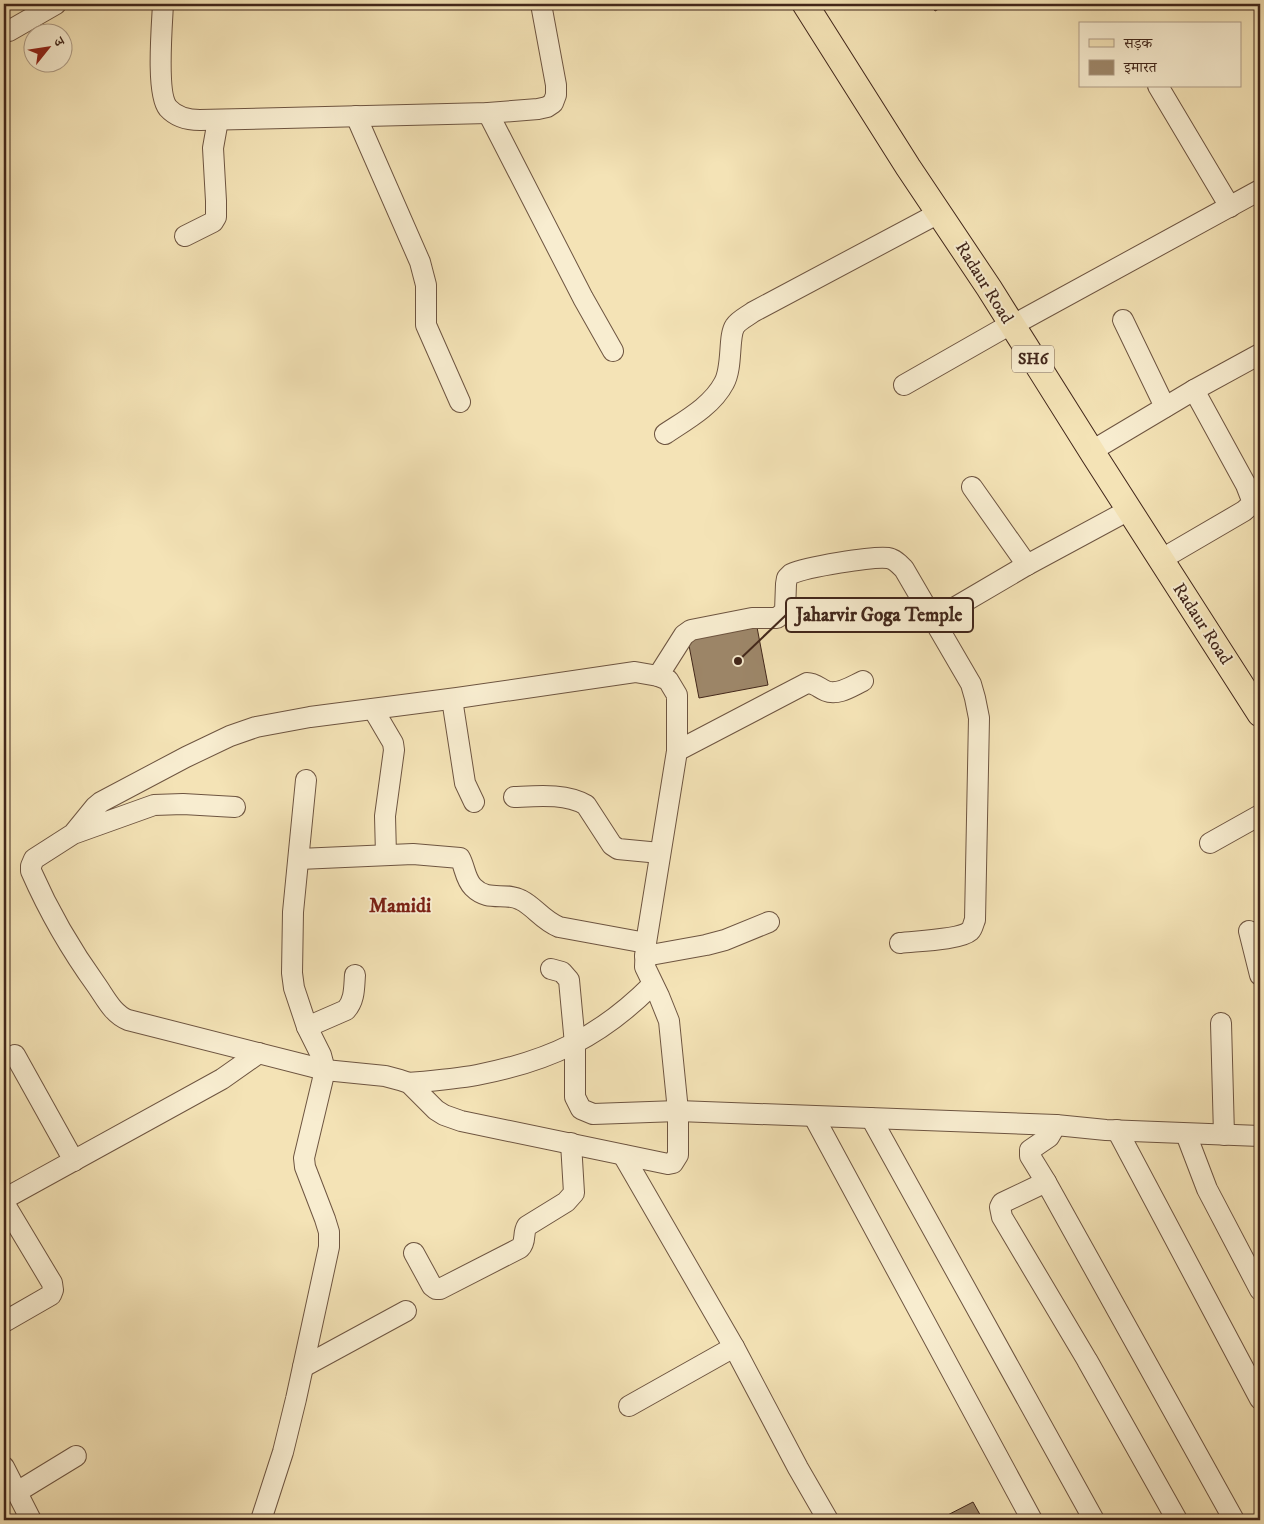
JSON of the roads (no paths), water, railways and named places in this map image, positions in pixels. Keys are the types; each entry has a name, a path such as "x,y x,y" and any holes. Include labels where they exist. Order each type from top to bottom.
{"main road":[{"name":"Radaur Road","path":"805,4 939,213 1018,321 1260,688"},
{"name":"Radaur Road","path":"822,4 1018,321 1129,510 1260,714"}],"street":[{"path":"4,32 56,4"},
{"path":"162,4 161,82 163,98 168,108 186,120 488,113 547,107 553,103 556,95 556,85 542,4"},
{"path":"1159,88 1230,207"},
{"path":"488,113 583,298 613,351"},
{"path":"356,116 420,262 426,285 426,325 460,402"},
{"path":"185,236 213,222 216,216 213,148 218,120"},
{"path":"904,385 1260,190"},
{"path":"665,434 696,414 723,385 730,366 732,333 735,326 741,320 939,213"},
{"path":"1123,320 1165,407"},
{"path":"1100,446 1194,390 1260,354"},
{"path":"1172,553 1244,511 1251,506 1253,498 1253,481 1194,390"},
{"path":"972,487 1027,565"},
{"path":"934,619 1027,565 1129,510"},
{"path":"658,676 684,635 691,630 752,618 777,618 782,615 786,606 787,578 791,574 847,562 890,558 898,562 934,619 971,684 976,698 979,718 975,920 970,931 954,937 900,943"},
{"path":"73,834 101,802 186,757 230,736 256,727 310,717 452,699 635,672 658,676 668,680 677,695 677,751 660,853 645,967 669,1021 678,1111 678,1155 673,1163 668,1164 461,1121 436,1110 408,1084 400,1080 385,1076 326,1070 128,1020 115,1012 82,966 57,925 31,871 31,866 38,856 73,834 154,805 183,804 236,807"},
{"path":"677,751 808,683 813,683 827,691 834,692 841,691 863,681"},
{"path":"452,699 466,783 474,802"},
{"path":"373,709 393,743 394,750 384,816 386,855"},
{"path":"261,1520 283,1452 304,1367 329,1247 329,1232 305,1168 304,1158 326,1070 307,1027 294,988 292,974 293,912 306,780"},
{"path":"514,796 539,796 580,802 586,805 612,845 618,849 660,853"},
{"path":"1210,843 1260,815"},
{"path":"298,859 413,854 460,858 468,880 482,894 491,898 512,896 521,900 548,923 646,950 706,945 725,940 769,922"},
{"path":"1249,931 1260,976"},
{"path":"551,970 562,972 569,980 575,1044 575,1096 581,1109 593,1114 678,1111 1056,1125 1186,1134 1260,1136"},
{"path":"307,1027 346,1010 353,997 355,975"},
{"path":"408,1084 477,1075 548,1056 575,1044 602,1027 637,1000 652,984"},
{"path":"1221,1024 1224,1135"},
{"path":"4,1322 51,1296 53,1290 52,1283 4,1201 222,1079 259,1054"},
{"path":"15,1055 74,1161"},
{"path":"814,1117 1032,1520"},
{"path":"871,1118 1094,1520"},
{"path":"1056,1125 1050,1137 1030,1150 1030,1156 1234,1520"},
{"path":"1117,1130 1260,1399"},
{"path":"1186,1134 1207,1189 1260,1290"},
{"path":"414,1252 432,1286 440,1289 520,1248 525,1240 525,1229 527,1226 572,1197 574,1193 571,1143"},
{"path":"623,1155 734,1347 798,1468 828,1520"},
{"path":"1046,1182 1002,1203 1000,1207 1002,1217 1087,1360 1177,1520"},
{"path":"304,1367 406,1310"},
{"path":"629,1406 734,1347"},
{"path":"17,1492 76,1456"},
{"path":"4,1467 32,1520"}],"place":[{"name":"Jaharvir Goga Temple","path":"738,661"}],"district":[{"name":"Mamidi","path":"400,906"}]}
